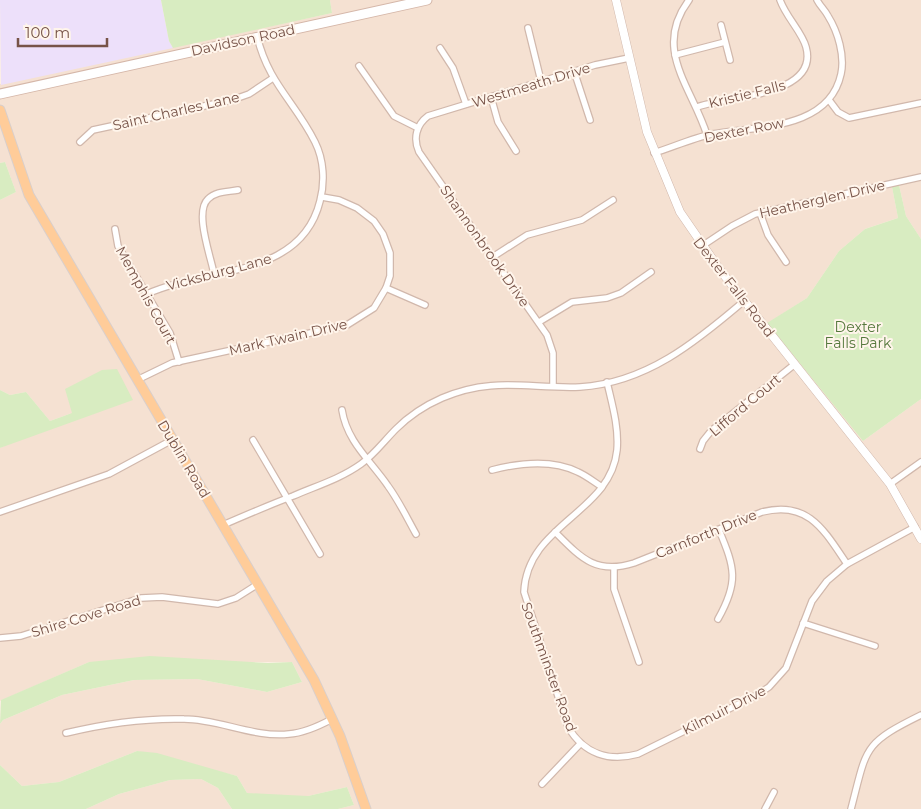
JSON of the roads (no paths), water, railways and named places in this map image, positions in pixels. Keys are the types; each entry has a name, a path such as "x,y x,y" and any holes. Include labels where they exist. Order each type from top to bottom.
{"main road":[{"name":"Davidson Road","path":"0,94 427,0"},
{"name":"Dublin Road","path":"0,110 29,195 314,680 332,719 366,809"}],"street":[{"name":"Dexter Falls Road","path":"616,0 640,106 654,153 680,212 702,246 744,301 890,484 921,539"},
{"path":"689,0 680,12 674,27 674,55 676,64 697,107 707,135"},
{"name":"Kristie Falls","path":"697,107 773,91 797,80 806,63 806,47 780,0"},
{"path":"817,0 828,16 837,35 843,60 840,78 830,100 838,112 849,118 921,103"},
{"path":"721,25 730,60"},
{"path":"528,28 541,81"},
{"name":"Vicksburg Lane","path":"147,294 175,283 254,265 285,252 305,235 315,216 322,196 322,166 314,142 273,78 262,56 258,36"},
{"path":"674,55 725,42"},
{"path":"440,48 453,68 466,104"},
{"name":"Westmeath Drive","path":"418,128 424,120 433,114 574,71 629,58"},
{"path":"359,66 394,116 418,128"},
{"path":"574,71 590,120"},
{"name":"Saint Charles Lane","path":"80,142 93,130 240,98 273,78"},
{"path":"491,97 498,122 516,151"},
{"name":"Dexter Row","path":"654,153 707,135 789,122 812,113 830,100"},
{"name":"Shannonbrook Drive","path":"418,128 416,142 418,152 547,335 553,353 553,386"},
{"name":"Heatherglen Drive","path":"702,246 732,226 760,213 921,177"},
{"path":"214,274 202,217 202,207 209,198 218,193 238,190"},
{"name":"Mark Twain Drive","path":"137,380 164,366 179,362 346,325 374,308 386,288 391,260 386,240 379,227 369,216 339,200 322,196"},
{"path":"491,258 527,235 582,220 613,200"},
{"path":"760,213 768,235 786,262"},
{"name":"Memphis Court","path":"115,229 118,246 170,332 179,362"},
{"path":"539,322 572,302 607,298 621,293 651,272"},
{"path":"386,288 425,305"},
{"path":"223,525 346,474 366,460 398,427 419,411 441,398 467,388 501,383 582,386 608,382 650,369 686,348 744,301"},
{"name":"Lifford Court","path":"700,449 703,441 711,432 795,364"},
{"name":"Southminster Road","path":"580,744 568,728 524,592 525,573 530,562 555,532 602,487 612,469 617,450 617,429 608,382"},
{"path":"342,410 346,430 366,460 390,489 416,534"},
{"path":"0,512 109,474 172,440"},
{"path":"253,440 320,554"},
{"path":"890,484 921,462"},
{"path":"492,470 509,465 557,465 579,472 602,487"},
{"name":"Carnforth Drive","path":"555,532 585,560 599,566 614,567 634,563 762,512 776,509 791,510 816,522 846,564"},
{"name":"Kilmuir Drive","path":"580,744 603,756 617,758 631,756 758,696 776,681 786,668 803,623 819,590 846,564 915,527"},
{"path":"718,619 731,593 734,576 732,561 719,530"},
{"path":"614,567 614,589 639,662"},
{"name":"Shire Cove Road","path":"0,638 21,636 140,598 162,597 218,604 236,598 258,584"},
{"path":"803,623 875,646"},
{"path":"850,809 864,758 871,746 884,734 921,715"},
{"path":"66,733 101,726 185,719 253,731 290,734 315,728 332,719"},
{"path":"542,784 580,744"},
{"path":"765,809 774,792"}],"park label":[{"name":"Dexter Falls Park","path":"858,336"}]}
